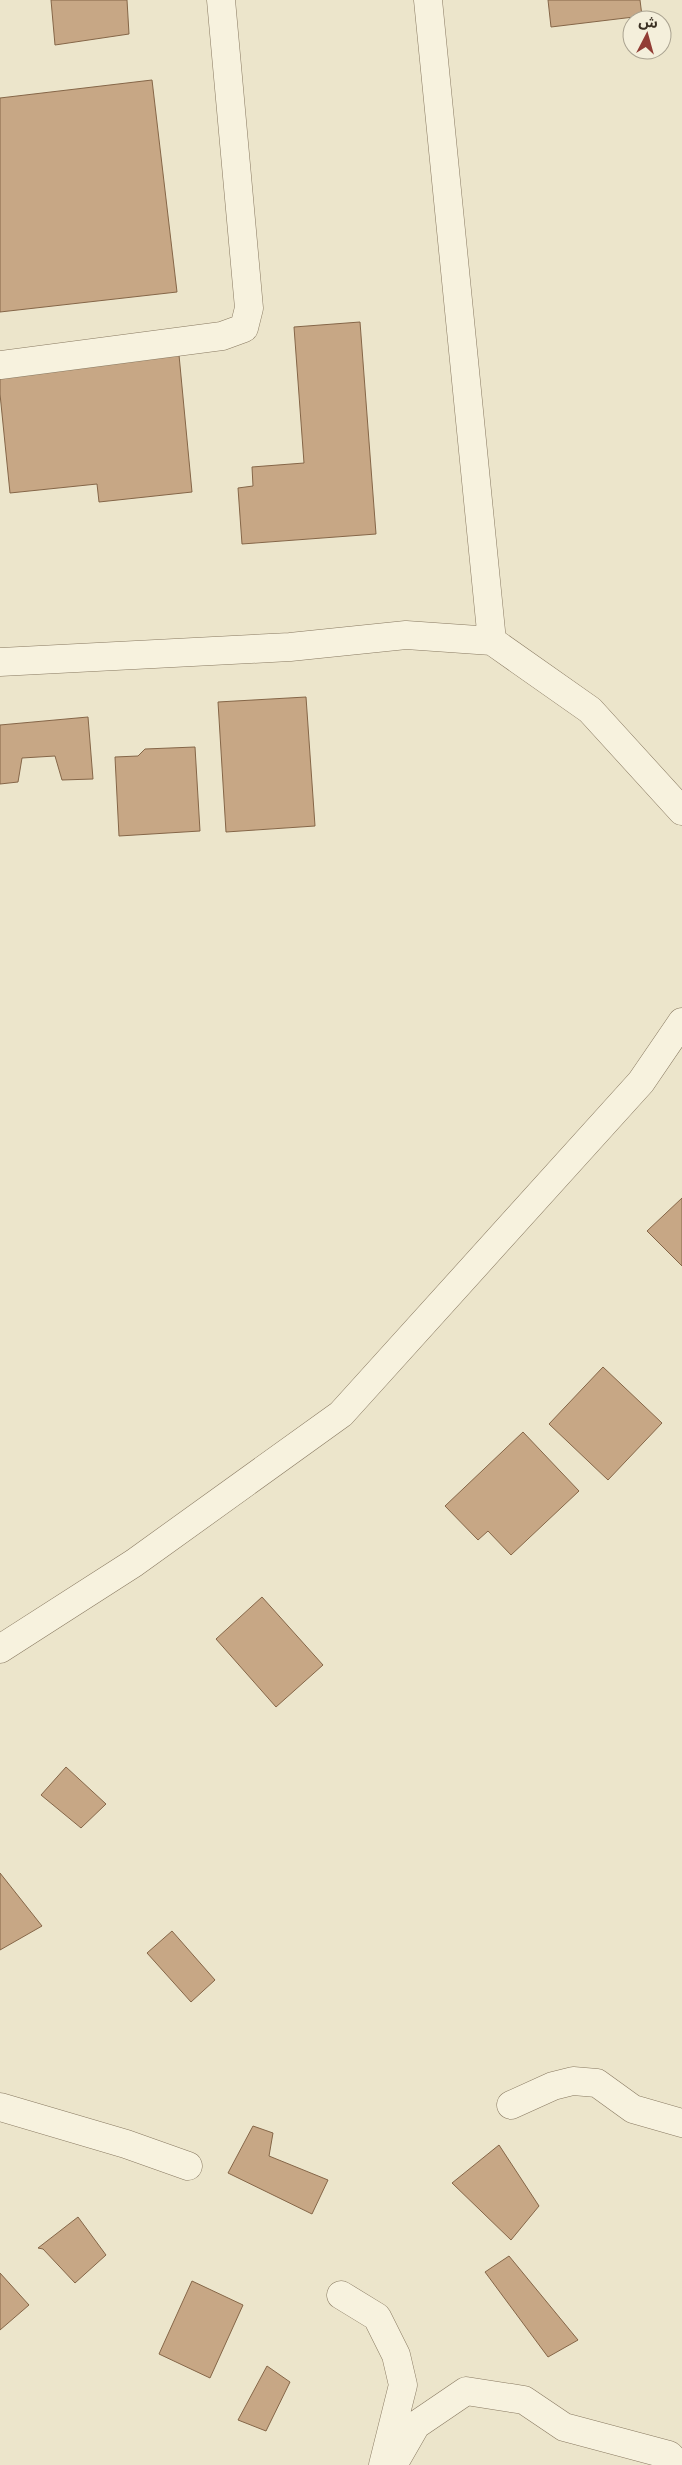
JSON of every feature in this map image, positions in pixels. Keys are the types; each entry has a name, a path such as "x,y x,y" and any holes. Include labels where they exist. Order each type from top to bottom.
{"street":[{"path":"0,365 222,336 244,328 249,308 221,0"},
{"path":"428,0 492,641"},
{"path":"0,662 290,647 406,634 492,641 590,710 682,811"},
{"path":"0,1649 134,1563 341,1414 641,1082 682,1022"},
{"path":"510,2104 546,2089 573,2081 597,2083 633,2109 682,2123"},
{"path":"0,2107 126,2144 188,2166"},
{"path":"341,2295 377,2317 396,2355 403,2385 383,2465"},
{"path":"393,2465 416,2425 466,2391 524,2400 564,2427 669,2455 679,2465"}],"building":[{"path":"51,0 127,0 129,34 55,45"},
{"path":"548,0 640,0 641,10 622,10 622,18 551,27"},
{"path":"152,80 177,292 0,312 0,98"},
{"path":"360,322 376,534 242,544 238,488 253,486 252,467 304,463 294,327"},
{"path":"179,355 192,492 99,502 97,484 10,493 0,394 0,372"},
{"path":"306,697 315,826 226,832 218,702"},
{"path":"88,717 93,779 62,780 55,756 22,758 18,782 0,784 0,725"},
{"path":"195,747 200,831 119,836 115,757 138,756 145,749"},
{"path":"682,1198 682,1266 647,1231"},
{"path":"603,1367 662,1423 608,1480 549,1424"},
{"path":"523,1432 579,1491 511,1555 488,1531 478,1540 445,1506"},
{"path":"262,1597 323,1665 276,1707 216,1639"},
{"path":"66,1767 106,1804 81,1828 41,1795"},
{"path":"0,1873 42,1926 0,1950"},
{"path":"172,1931 215,1980 191,2002 147,1953"},
{"path":"253,2126 273,2133 269,2156 328,2180 312,2214 228,2173"},
{"path":"499,2145 539,2206 511,2240 452,2183"},
{"path":"78,2217 106,2255 75,2283 43,2249 38,2248"},
{"path":"509,2256 578,2340 548,2357 485,2272"},
{"path":"0,2273 29,2305 0,2330"},
{"path":"192,2281 243,2305 210,2378 159,2354"},
{"path":"267,2366 290,2382 266,2431 238,2420"}]}
